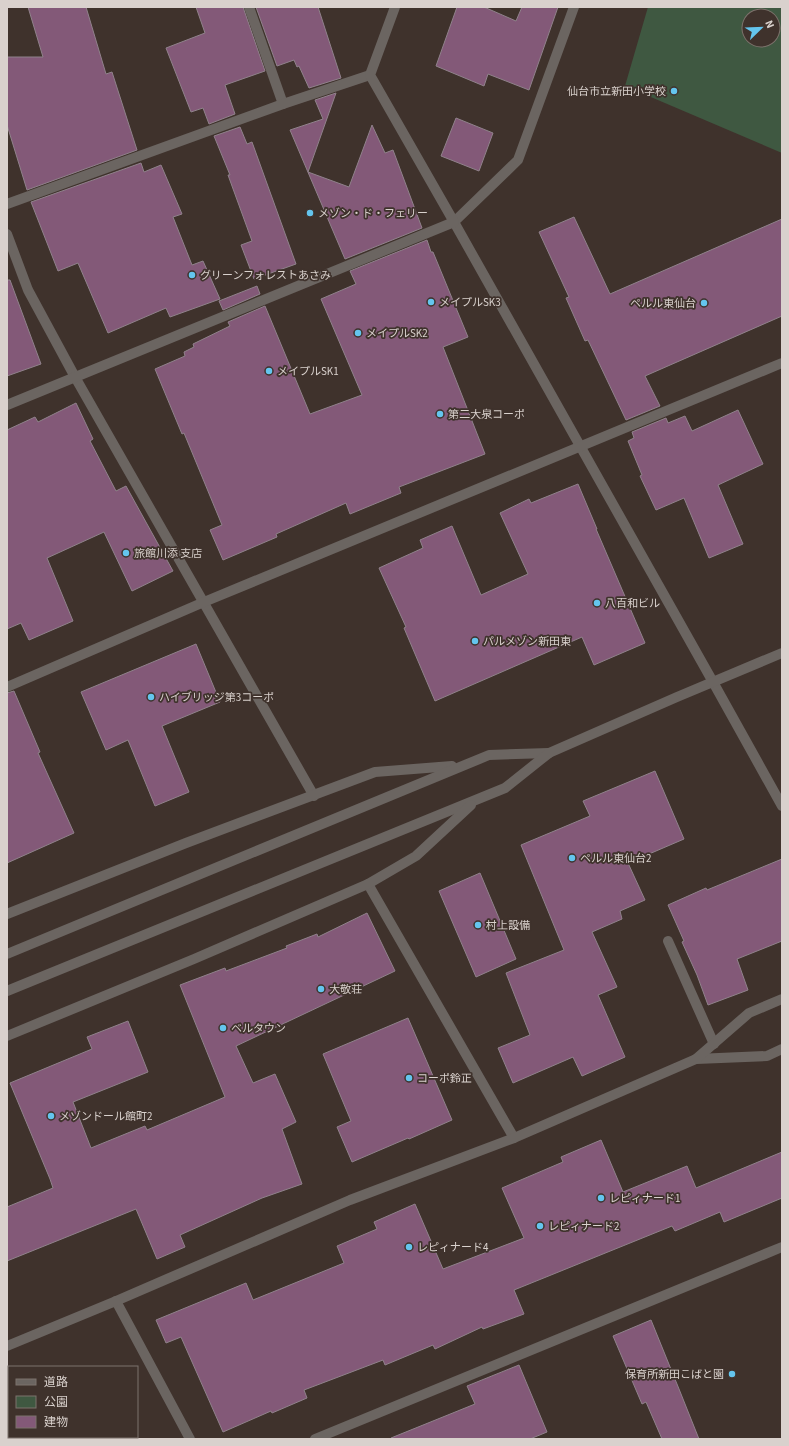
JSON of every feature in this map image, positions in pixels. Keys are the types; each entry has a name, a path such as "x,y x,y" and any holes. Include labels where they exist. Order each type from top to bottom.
{"street":[{"path":"249,7 283,104"},
{"path":"395,7 370,75 782,806"},
{"path":"7,405 454,222 518,160 574,7"},
{"path":"7,204 283,104 370,75"},
{"path":"7,234 28,290 75,377 314,796"},
{"path":"7,687 204,602 782,363"},
{"path":"7,991 505,788 549,753 782,653"},
{"path":"7,954 489,755 549,753"},
{"path":"7,914 186,843 375,772 462,766"},
{"path":"7,1036 194,959 368,884 416,856 476,800"},
{"path":"368,884 514,1138"},
{"path":"668,941 714,1044"},
{"path":"7,1346 116,1301 350,1200 514,1138 696,1059 749,1013 782,999"},
{"path":"696,1059 766,1056 782,1049"},
{"path":"315,1439 782,1247"},
{"path":"116,1301 190,1439"}],"green space":[{"path":"648,7 782,7 782,153 625,86"}],"building":[{"path":"28,7 86,7 106,74 112,72 137,150 27,190 7,125 7,57 43,57"},
{"path":"196,7 243,7 265,71 225,85 235,114 209,124 203,108 191,112 166,48 205,33"},
{"path":"256,7 318,7 341,78 309,88 299,66 297,67 294,60 277,66"},
{"path":"457,7 484,7 516,21 522,7 558,7 529,90 488,74 484,86 436,66"},
{"path":"336,93 308,172 349,187 372,125 385,153 393,150 422,228 345,259 290,130 323,119 315,100"},
{"path":"456,118 493,133 479,171 441,156"},
{"path":"240,127 247,144 252,142 296,264 254,279 241,245 252,241 228,175 230,175 214,136"},
{"path":"141,163 144,172 161,165 182,214 173,217 192,265 203,261 220,299 170,317 166,308 108,333 78,263 58,271 31,202"},
{"name":"ペルル東仙台","path":"574,217 610,294 782,219 782,316 645,376 660,406 626,420 588,340 585,341 566,298 569,297 539,232"},
{"path":"427,240 468,337 443,347 485,454 399,487 401,493 350,514 346,503 276,534 277,537 223,560 210,530 222,525 184,433 182,434 155,369 185,356 184,352 194,347 193,344 230,326 228,322 265,306 310,414 362,395 321,299 356,284 350,271"},
{"path":"7,280 10,280 41,364 7,376"},
{"path":"257,286 260,294 223,310 219,301"},
{"path":"76,403 93,439 90,441 116,491 126,486 173,571 132,591 104,532 47,558 73,621 29,640 21,623 7,629 7,430 35,417 38,422"},
{"path":"738,410 763,464 718,485 743,544 709,558 684,498 656,510 640,476 642,475 628,441 634,438 632,432 666,418 668,423 685,416 692,431"},
{"path":"578,484 645,643 594,665 582,637 435,701 404,628 406,627 379,568 423,548 420,540 452,526 481,595 528,574 500,513 529,499 531,503"},
{"name":"ハイブリッジ第3コーポ","path":"196,644 220,702 162,726 189,792 155,806 128,740 106,750 81,692"},
{"path":"14,691 40,752 38,753 74,833 7,863 7,693"},
{"path":"655,771 684,839 628,863 645,900 620,911 622,919 592,932 617,987 598,995 625,1057 582,1076 573,1057 513,1083 498,1048 530,1035 506,973 564,950 521,845 590,816 583,801"},
{"path":"782,859 782,941 737,959 748,990 708,1005 697,975 682,942 684,941 668,905 706,888 707,890"},
{"name":"村上設備","path":"480,873 516,959 476,977 439,891"},
{"path":"367,913 395,971 236,1046 253,1083 275,1074 296,1122 282,1129 302,1184 262,1198 180,1235 185,1247 157,1259 136,1209 7,1261 7,1207 53,1188 10,1083 92,1049 87,1037 128,1021 148,1072 73,1102 91,1148 145,1126 147,1130 225,1097 180,985 225,968 226,971 287,948 286,946 317,934 318,937"},
{"path":"408,1018 452,1120 352,1162 337,1127 351,1121 323,1054"},
{"path":"601,1140 623,1192 687,1166 696,1188 782,1152 782,1198 724,1222 720,1212 675,1231 672,1226 514,1290 524,1314 483,1329 482,1327 435,1349 433,1345 385,1365 383,1360 304,1390 307,1398 272,1413 271,1411 223,1432 181,1337 166,1343 156,1320 246,1283 253,1300 344,1263 337,1246 377,1229 374,1222 415,1204 443,1269 524,1238 502,1188 563,1162 561,1157"},
{"path":"651,1320 699,1439 662,1439 646,1402 642,1404 613,1336"},
{"path":"519,1365 547,1432 530,1439 391,1439 475,1404 467,1386"}],"place":[{"name":"仙台市立新田小学校","path":"674,91"},
{"name":"メゾン・ド・フェリー","path":"310,213"},
{"name":"グリーンフォレストあさみ","path":"192,275"},
{"name":"メイプルSK3","path":"431,302"},
{"name":"ペルル東仙台","path":"704,303"},
{"name":"メイプルSK2","path":"358,333"},
{"name":"メイプルSK1","path":"269,371"},
{"name":"第二大泉コーポ","path":"440,414"},
{"name":"旅館川添 支店","path":"126,553"},
{"name":"八百和ビル","path":"597,603"},
{"name":"パルメゾン新田東","path":"475,641"},
{"name":"ハイブリッジ第3コーポ","path":"151,697"},
{"name":"ペルル東仙台2","path":"572,858"},
{"name":"村上設備","path":"478,925"},
{"name":"大敬荘","path":"321,989"},
{"name":"ベルタウン","path":"223,1028"},
{"name":"コーポ鈴正","path":"409,1078"},
{"name":"メゾンドール館町2","path":"51,1116"},
{"name":"レピィナード1","path":"601,1198"},
{"name":"レピィナード2","path":"540,1226"},
{"name":"レピィナード4","path":"409,1247"},
{"name":"保育所新田こばと園","path":"732,1374"}]}
